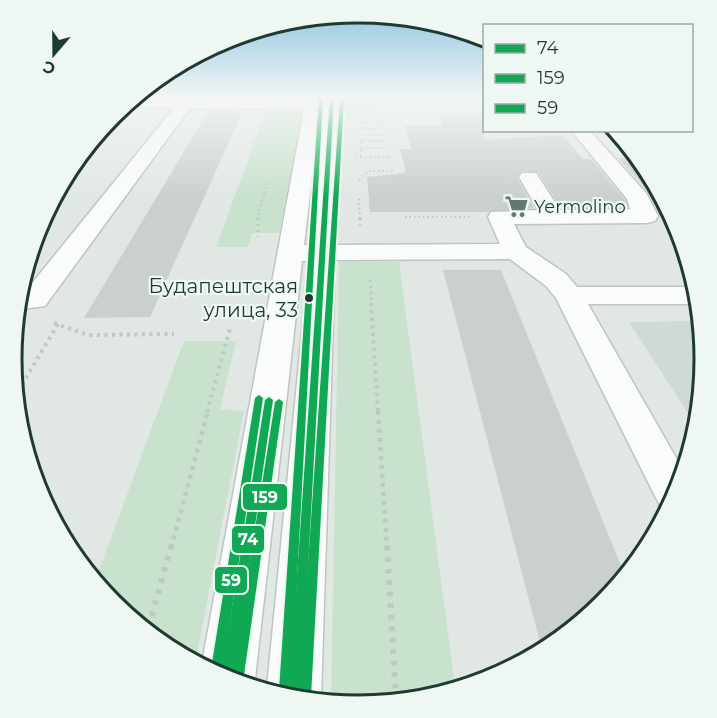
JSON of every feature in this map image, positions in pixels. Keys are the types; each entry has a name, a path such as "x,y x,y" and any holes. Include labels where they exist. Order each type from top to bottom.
{"street":[{"path":"28,301 35,300 165,131"},
{"path":"229,669 306,252 320,131"},
{"path":"581,132 638,198 641,209 647,216 499,217 516,251 556,280 569,295 670,485"},
{"path":"529,177 553,216"},
{"path":"306,252 516,251"},
{"path":"295,689 306,252"},
{"path":"569,295 689,296"}],"path":[{"path":"361,131 361,157"},
{"path":"361,135 386,135"},
{"path":"361,141 387,141"},
{"path":"361,148 388,148"},
{"path":"349,157 389,156"},
{"path":"359,171 395,171"},
{"path":"359,187 359,177 368,171"},
{"path":"399,178 529,177"},
{"path":"359,197 360,228"},
{"path":"405,217 499,217"},
{"path":"369,252 396,693"},
{"path":"48,322 88,335 174,334"},
{"path":"23,382 58,324"},
{"path":"150,623 231,325"}],"shaded area":[{"path":"693,321 694,381 690,416 629,322"}],"green space":[{"path":"259,131 299,131 279,233 252,233 248,247 216,247"},
{"path":"339,262 399,262 454,681 402,692 358,695 331,693"},
{"path":"184,341 236,341 220,409 244,411 197,654 154,626 137,612 98,572"}],"building":[{"path":"197,131 234,131 150,317 84,318"},
{"path":"406,131 483,131 484,140 562,135 583,159 591,159 625,200 627,207 561,208 538,172 522,171 517,178 534,208 488,212 370,212 367,177 406,173 400,149 411,149"},
{"path":"618,158 628,158 661,212 658,212 648,191"},
{"path":"443,270 501,270 622,568 580,612 540,641"}],"transit line":[{"name":"59","path":"285,687 319,131"},
{"name":"74","path":"295,689 330,131"},
{"name":"159","path":"305,691 340,131"},
{"name":"59","path":"218,664 259,398"},
{"name":"74","path":"229,668 269,400"},
{"name":"159","path":"238,672 279,402"}],"place":[{"name":"Yermolino","path":"516,207"},
{"name":"Будапештская улица, 33","path":"309,298"}]}
